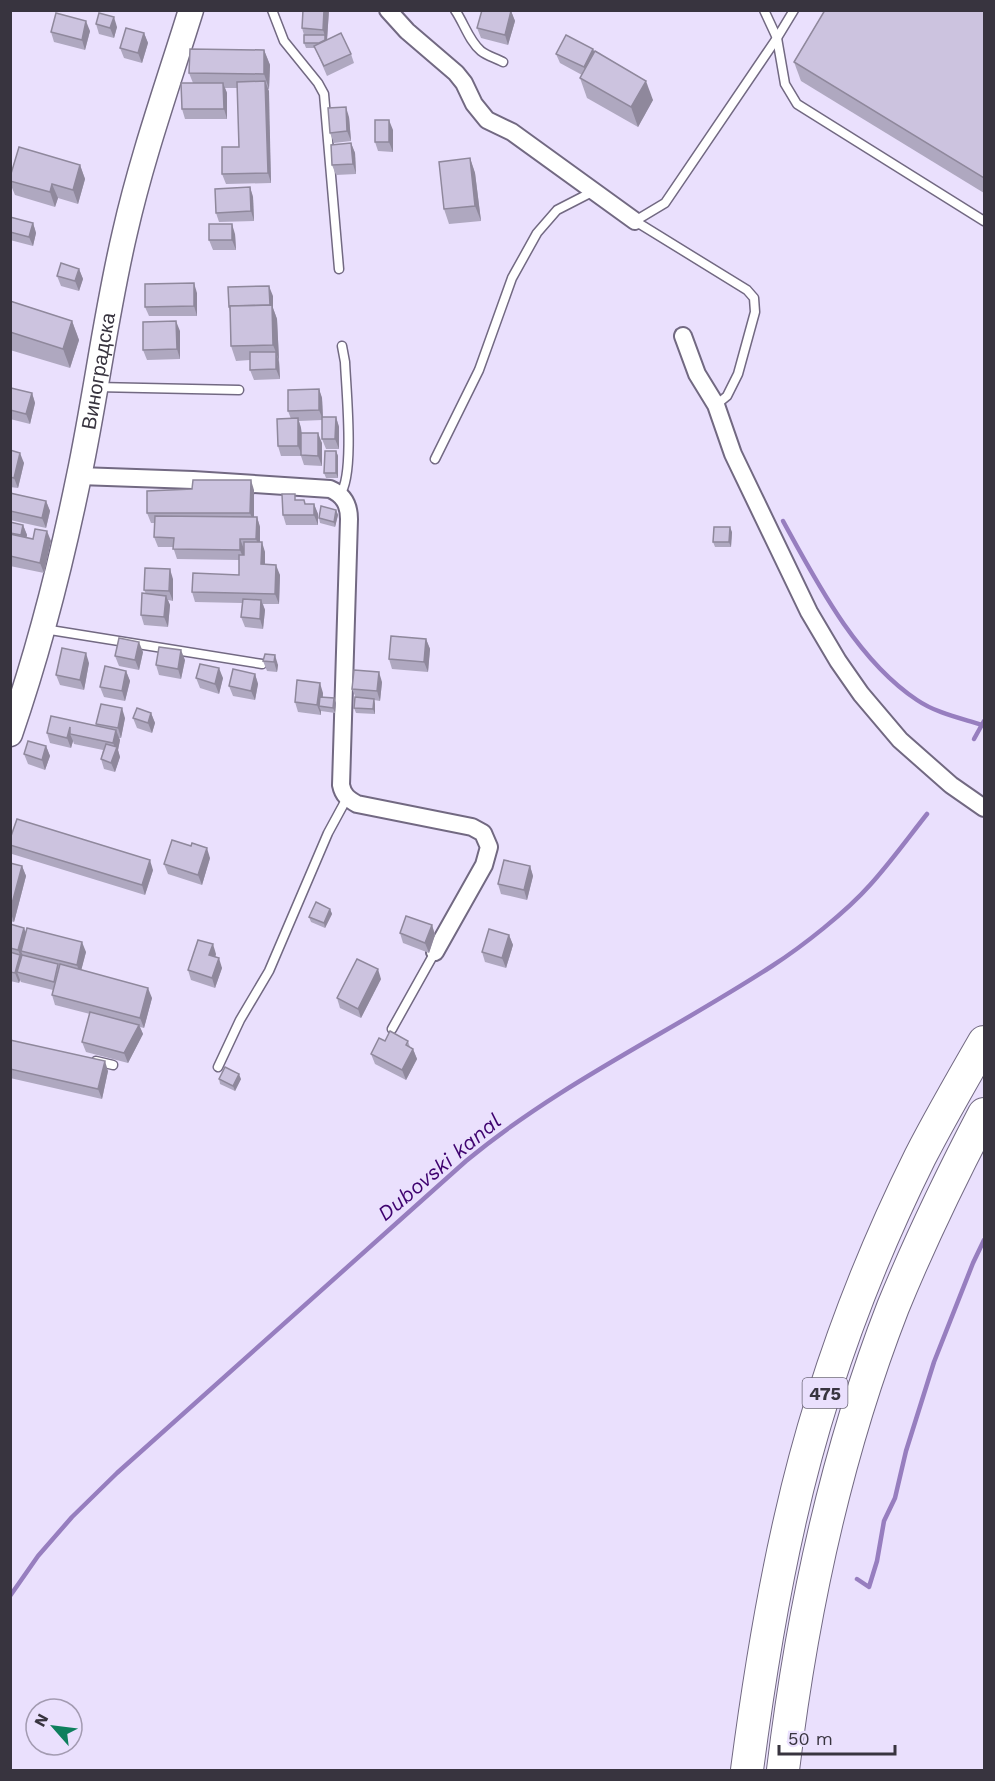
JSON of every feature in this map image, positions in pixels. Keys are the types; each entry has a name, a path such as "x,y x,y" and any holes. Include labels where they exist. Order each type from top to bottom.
{"highway":[{"name":"475","path":"747,1770 775,1588 790,1518 828,1383 886,1230 920,1157 984,1042"},
{"name":"475","path":"783,1770 791,1700 810,1595 825,1525 862,1395 919,1245 984,1114"}],"street":[{"name":"Виноградска","path":"10,734 43,629 79,477 110,303 133,198 191,10"},
{"path":"388,10 407,31 456,73 464,83 474,105 487,120 512,132 635,221"},
{"path":"682,336 697,374 716,405 733,454 809,612 838,661 861,694 900,740 951,785 984,808"},
{"path":"79,477 216,481 330,489 340,494 348,507 349,519 341,784 343,793 357,804 472,827 483,833 487,839 489,854 484,865 435,952"}],"lane":[{"path":"272,10 284,41 318,83 324,94 339,269"},
{"path":"455,10 481,51 503,62"},
{"path":"764,10 777,38 785,84 797,104 984,221"},
{"path":"716,405 727,396 738,374 755,312 754,298 747,290 635,221 665,203 794,10"},
{"path":"435,459 479,370 512,278 537,233 557,210 594,191"},
{"path":"340,494 346,485 348,462 342,346"},
{"path":"96,387 239,390"},
{"path":"43,629 262,664"},
{"path":"218,1067 240,1020 286,937 328,833 347,798"},
{"path":"392,1029 435,952"},
{"path":"90,1060 113,1065"}],"building":[{"path":"303,10 324,10 323,30 302,28"},
{"path":"482,10 511,11 505,35 477,28"},
{"path":"825,10 984,10 984,178 794,62"},
{"path":"56,13 86,21 82,40 51,32"},
{"path":"99,13 114,17 110,28 96,24"},
{"path":"126,28 144,33 138,53 120,48"},
{"path":"341,33 351,54 324,66 314,46"},
{"path":"304,35 325,35 325,40 319,43 304,43"},
{"path":"566,35 593,49 584,67 556,54"},
{"path":"190,49 264,50 264,74 189,73"},
{"path":"595,51 646,81 631,107 580,78"},
{"path":"265,81 268,173 222,174 222,147 239,147 237,82"},
{"path":"181,83 223,83 224,109 182,109"},
{"path":"346,107 347,131 330,133 328,108"},
{"path":"375,120 389,120 389,142 375,142"},
{"path":"351,143 353,164 332,165 331,145"},
{"path":"19,147 80,165 73,190 52,184 50,192 10,181"},
{"path":"470,158 475,206 444,209 439,162"},
{"path":"250,187 251,211 216,213 215,189"},
{"path":"10,217 33,223 29,237 10,232"},
{"path":"209,224 232,224 232,240 209,240"},
{"path":"61,263 79,269 75,281 57,276"},
{"path":"194,283 194,306 145,307 145,284"},
{"path":"269,286 270,305 229,307 228,287"},
{"path":"10,301 72,321 63,349 10,332"},
{"path":"272,305 273,345 231,346 230,306"},
{"path":"176,321 177,349 143,350 143,322"},
{"path":"250,352 276,352 276,369 250,370"},
{"path":"11,388 32,393 26,414 10,410"},
{"path":"319,389 319,410 288,411 288,390"},
{"path":"322,417 336,417 335,439 322,439"},
{"path":"298,418 298,446 278,446 277,419"},
{"path":"301,433 318,433 318,456 301,455"},
{"path":"10,450 20,453 14,478 10,477"},
{"path":"325,451 336,451 336,473 324,473"},
{"path":"193,480 251,480 250,513 147,513 147,491 192,489"},
{"path":"10,493 46,501 42,518 10,511"},
{"path":"282,494 295,494 295,500 304,500 305,504 314,504 314,515 283,515"},
{"path":"321,506 336,510 334,522 319,518"},
{"path":"155,516 257,517 256,539 240,539 240,550 173,549 174,538 154,537"},
{"path":"10,522 23,525 21,535 10,533"},
{"path":"714,527 730,527 729,542 713,542"},
{"path":"35,529 47,531 40,563 10,556 10,534 33,539"},
{"path":"244,542 262,542 261,564 276,565 275,594 192,592 193,573 239,575 239,555 244,555"},
{"path":"145,568 170,569 169,591 144,590"},
{"path":"142,593 166,596 164,617 141,615"},
{"path":"243,599 261,600 260,619 241,617"},
{"path":"391,636 426,639 424,662 389,659"},
{"path":"119,638 139,642 135,660 115,656"},
{"path":"159,647 181,650 178,669 156,665"},
{"path":"62,648 86,653 80,680 56,675"},
{"path":"265,654 275,655 274,662 263,661"},
{"path":"200,664 219,668 215,684 196,678"},
{"path":"105,666 126,671 122,691 100,687"},
{"path":"233,669 255,674 251,691 229,686"},
{"path":"354,670 379,672 377,691 352,689"},
{"path":"297,680 320,683 317,705 295,702"},
{"path":"320,697 334,698 333,708 319,706"},
{"path":"355,697 374,699 373,709 354,708"},
{"path":"101,704 122,708 118,728 96,724"},
{"path":"137,708 151,713 148,723 133,718"},
{"path":"51,716 116,730 113,743 70,734 70,727 67,738 47,733"},
{"path":"28,741 46,746 42,760 24,754"},
{"path":"106,744 117,747 111,763 101,759"},
{"path":"17,819 150,860 142,885 10,845"},
{"path":"172,840 207,848 198,875 164,864"},
{"path":"504,860 530,866 524,890 498,884"},
{"path":"10,863 22,866 10,911"},
{"path":"316,902 330,909 324,923 309,917"},
{"path":"406,916 432,925 425,943 400,933"},
{"path":"10,924 24,928 18,950 10,948"},
{"path":"27,928 82,942 77,965 21,951"},
{"path":"489,929 509,935 502,958 482,952"},
{"path":"198,940 213,944 209,955 219,958 212,978 188,970"},
{"path":"10,952 20,955 15,973 10,972"},
{"path":"22,955 58,964 54,982 17,972"},
{"path":"357,959 378,969 358,1009 337,998"},
{"path":"60,964 148,988 140,1018 52,995"},
{"path":"90,1012 139,1025 124,1053 82,1042"},
{"path":"390,1031 408,1041 406,1045 413,1049 402,1070 371,1054 379,1038 385,1041"},
{"path":"10,1040 105,1061 98,1089 10,1069"},
{"path":"225,1067 239,1074 233,1086 219,1079"}],"waterway":[{"path":"783,521 840,619 876,664 895,683 924,705 982,725"},
{"name":"Dubovski kanal","path":"974,739 984,721"},
{"name":"Dubovski kanal","path":"10,1596 38,1556 72,1517 117,1473 466,1161 502,1133 577,1082 734,990 797,949 860,895 885,868 927,814"},
{"path":"857,1579 869,1587 877,1561 884,1521 895,1498 906,1451 934,1362 984,1240"}]}
